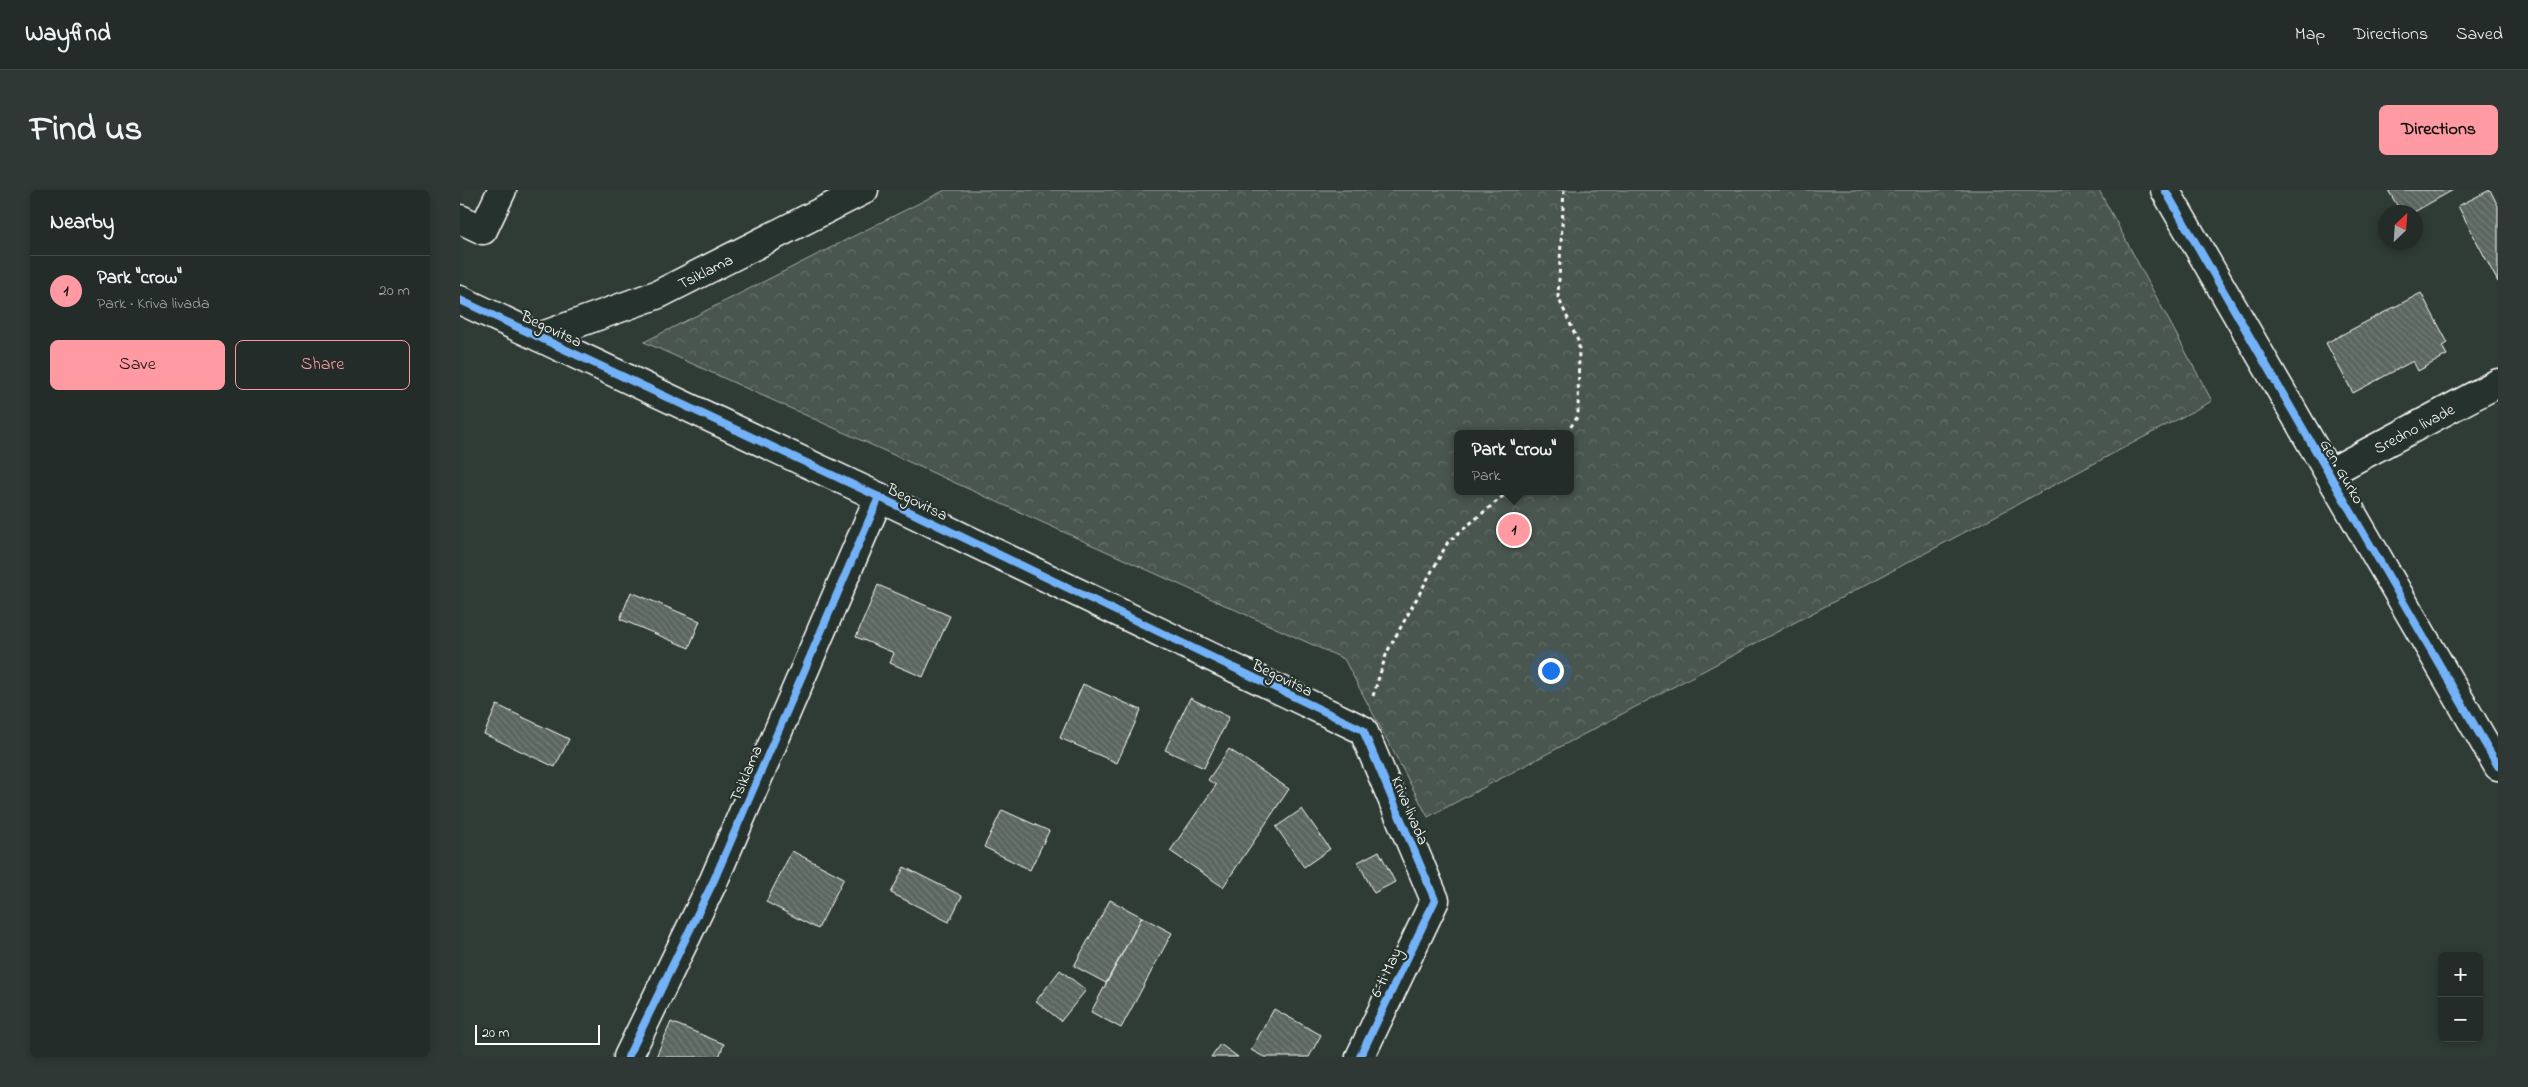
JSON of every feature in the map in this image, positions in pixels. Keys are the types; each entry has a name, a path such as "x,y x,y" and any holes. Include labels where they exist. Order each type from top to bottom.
{"street":[{"path":"460,219 483,230 502,190"},
{"name":"Tsiklama","path":"539,337 659,294 864,190"},
{"name":"Gen. Gurko","path":"2165,190 2498,766"},
{"name":"Begovitsa","path":"460,300 879,497 1363,730"},
{"name":"Sredno livade","path":"2329,473 2498,383"},
{"name":"Tsiklama","path":"628,1057 714,880 879,497"},
{"name":"Kriva livada","path":"1363,730 1435,900"},
{"name":"6-ti May","path":"1360,1057 1435,900"}],"path":[{"path":"1564,190 1558,296 1579,343 1578,416 1569,430"},
{"path":"1363,730 1388,652 1448,542 1505,495"}],"green space":[{"path":"945,190 2099,190 2212,401 1428,817 1344,659 644,342"}],"building":[{"path":"2388,190 2453,190 2423,207 2423,205 2397,205"},
{"path":"2490,190 2498,206 2498,282 2458,206"},
{"path":"2421,293 2448,343 2442,346 2447,355 2418,371 2413,361 2353,393 2326,343"},
{"path":"878,585 950,616 923,677 890,663 894,653 856,637"},
{"path":"631,592 700,621 689,648 620,619"},
{"path":"1083,684 1141,710 1117,763 1060,738"},
{"path":"1190,698 1229,717 1204,768 1165,750"},
{"path":"497,705 569,739 555,767 484,734"},
{"path":"1229,749 1289,789 1223,887 1170,851 1216,785 1208,780"},
{"path":"1302,809 1330,849 1304,867 1276,827"},
{"path":"1002,810 1049,831 1030,870 984,847"},
{"path":"792,851 844,878 818,929 766,902"},
{"path":"1379,851 1395,882 1374,893 1358,862"},
{"path":"904,867 962,896 949,922 891,893"},
{"path":"1110,900 1142,917 1106,983 1074,966"},
{"path":"1142,917 1172,933 1121,1028 1091,1012"},
{"path":"1060,970 1086,990 1061,1021 1036,1001"},
{"path":"1274,1009 1321,1035 1309,1057 1264,1057 1251,1050"},
{"path":"671,1022 724,1044 719,1057 656,1057"},
{"path":"1220,1044 1238,1057 1211,1057"}],"cycle path":[{"path":"2165,190 2498,766"},
{"path":"460,300 879,497 1363,730 1435,900 1360,1057"},
{"path":"628,1057 714,880 879,497"}],"place":[{"name":"Park \"crow\"","path":"1514,530"}]}
